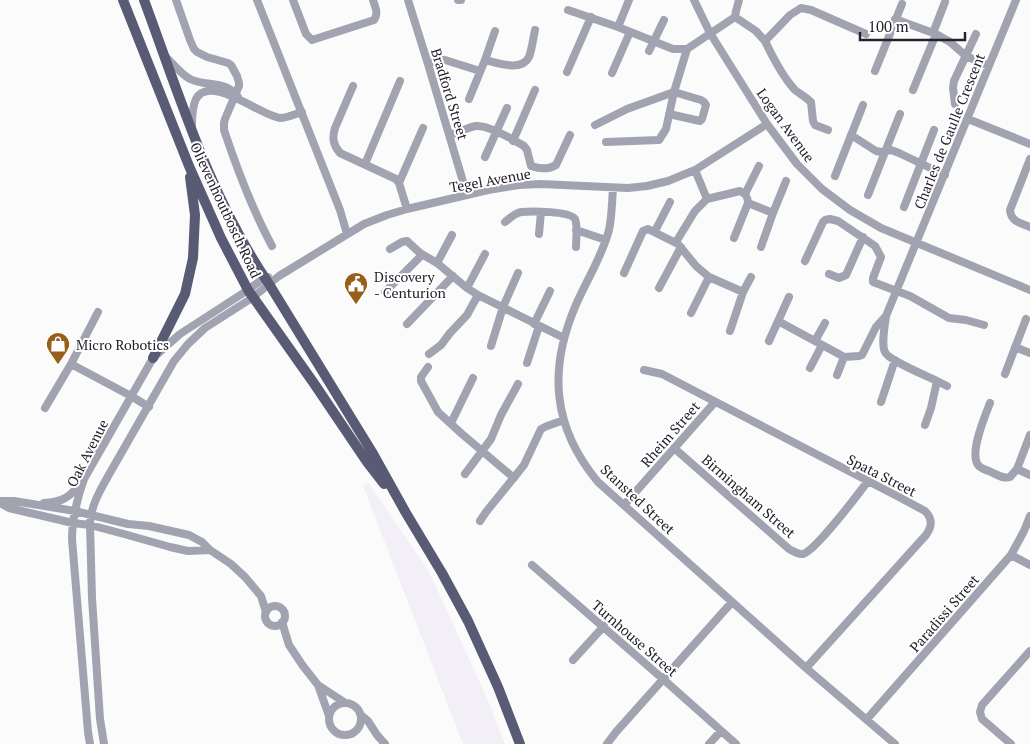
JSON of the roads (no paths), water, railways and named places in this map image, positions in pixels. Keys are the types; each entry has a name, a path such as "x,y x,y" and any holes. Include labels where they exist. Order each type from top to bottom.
{"main road":[{"name":"Olievenhoutbosch Road","path":"123,0 189,166 221,238 250,294 367,462 406,513"},
{"name":"Olievenhoutbosch Road","path":"144,0 205,165 224,208 254,262 372,452 442,573 468,621 521,744"},
{"path":"153,358 185,294 193,258 195,215 189,166"}],"street":[{"path":"176,0 194,49 207,57 229,64 234,69 239,83 236,97 224,123 224,130 251,202 272,246"},
{"path":"258,0 340,210 347,234"},
{"path":"293,0 306,34 312,40 374,20 376,12 373,0"},
{"name":"Bradford Street","path":"408,0 467,195"},
{"path":"618,27 629,0"},
{"name":"Logan Avenue","path":"694,0 710,33 767,124 797,164 832,197 850,210 889,232 1030,290"},
{"path":"568,10 673,49 687,49 735,17 739,0"},
{"name":"Charles de Gaulle Crescent","path":"886,316 898,291 1016,0"},
{"path":"913,90 945,2"},
{"path":"876,71 902,4"},
{"path":"765,41 790,15 801,8 811,10 866,34"},
{"path":"567,72 591,17"},
{"path":"735,17 756,31 765,41 782,73 796,91 811,102 815,125 828,130"},
{"path":"895,19 950,42 966,56 989,66"},
{"path":"649,51 664,20"},
{"path":"486,60 507,66 522,64 529,56 535,30"},
{"path":"469,99 486,60 495,31"},
{"path":"612,74 630,32"},
{"path":"955,104 954,81 976,34"},
{"path":"606,142 659,140 666,129 674,92 687,49"},
{"path":"165,55 190,79 223,86 236,97 269,115 278,118 302,112"},
{"path":"428,64 445,60 480,71"},
{"path":"365,164 400,81"},
{"path":"353,86 335,128 333,139 336,149 340,153 396,179 399,182 406,210"},
{"path":"513,141 535,90"},
{"path":"192,129 194,102 201,93 214,91 236,97"},
{"path":"595,125 628,109 674,92 701,100 706,106 700,121 669,114"},
{"path":"835,176 863,105"},
{"path":"485,157 507,108"},
{"path":"868,195 900,114"},
{"path":"968,119 1030,144"},
{"name":"Tegel Avenue","path":"250,294 267,281 279,276 364,224 387,215 507,186 548,184 613,188 634,187 668,181 695,170 767,124"},
{"path":"450,136 475,126 482,127 496,132 526,148 531,166 545,169 556,165 570,135"},
{"path":"399,182 423,128"},
{"path":"904,208 934,130"},
{"path":"851,135 876,151 895,151 945,175"},
{"path":"1030,159 1010,210 1010,215 1014,220 1030,227"},
{"path":"734,238 748,202 746,194 759,166"},
{"path":"695,170 706,199"},
{"path":"761,247 786,181"},
{"name":"Stansted Street","path":"613,188 610,223 606,240 576,304 564,338 560,357 558,384 560,402 564,420 574,446 584,464 598,482 806,668 895,744"},
{"path":"659,288 695,211 706,199 737,191 746,194"},
{"path":"655,231 670,202"},
{"path":"748,202 773,213"},
{"path":"505,222 521,212 541,212 571,216 576,222 576,246"},
{"path":"539,234 541,212"},
{"path":"805,261 825,220 838,221 863,237 876,248 881,256 873,282 916,299 949,318 984,325"},
{"path":"624,273 643,231 648,228 678,245 696,266 709,277 743,292"},
{"path":"576,230 606,240"},
{"path":"437,263 452,235"},
{"path":"829,274 839,278 846,275 863,237"},
{"path":"390,249 407,241 422,255 437,263 478,295 564,338"},
{"path":"467,288 485,254"},
{"path":"385,292 422,255"},
{"path":"491,346 503,307 518,273"},
{"path":"407,324 453,276"},
{"path":"691,313 709,277"},
{"path":"730,331 743,292 751,277"},
{"path":"527,363 536,325 550,291"},
{"path":"104,744 100,719 92,596 91,514 111,471 174,361 205,328 250,294"},
{"name":"Oak Avenue","path":"90,744 72,539 79,492 84,479 153,358 180,334 250,294"},
{"path":"428,354 441,345 467,315 478,295"},
{"path":"768,341 789,297"},
{"path":"45,408 98,312"},
{"path":"778,321 844,357 857,357 862,354 876,327 886,316"},
{"path":"886,316 883,346 886,354 947,386"},
{"path":"1005,374 1026,319"},
{"path":"810,368 825,323"},
{"path":"1015,347 1030,353"},
{"path":"837,375 844,357"},
{"path":"881,402 895,360"},
{"path":"71,364 149,406"},
{"path":"428,367 422,375 421,381 436,408 514,478"},
{"name":"Spata Street","path":"644,370 662,374 925,511 931,519 926,535 806,668"},
{"path":"451,423 473,378"},
{"path":"925,425 937,381"},
{"path":"465,474 491,439 501,415 518,384"},
{"name":"Rheim Street","path":"624,505 714,402"},
{"path":"990,403 979,430 975,456 976,463 981,468 1004,478 1010,477 1017,469 1030,435"},
{"path":"480,521 524,465 541,429 564,420"},
{"name":"Birmingham Street","path":"674,448 789,549 799,554 805,553 814,546 848,508 868,481"},
{"path":"1017,469 1030,474"},
{"path":"32,504 64,500 84,479"},
{"path":"0,502 14,501 75,511 128,524 149,526 189,535 202,542 230,564 261,596 282,610 284,620 279,625 274,626"},
{"path":"0,502 9,508 73,523 90,525 170,547 188,551 210,550"},
{"name":"Paradissi Street","path":"867,719 1011,555 1030,516"},
{"path":"1011,555 1030,565"},
{"name":"Turnhouse Street","path":"532,564 736,744"},
{"path":"76,597 92,596"},
{"path":"261,596 266,612 266,621 274,626 287,641 298,660 318,685 344,702"},
{"path":"607,744 732,602"},
{"path":"266,612 270,608 276,607"},
{"path":"282,622 287,641"},
{"path":"573,660 604,626"},
{"path":"1011,744 982,719 981,709 982,705 1030,652"},
{"path":"318,685 329,716 329,722 335,732 345,735 351,734 359,728 362,715"},
{"path":"329,716 334,706 349,702 358,708 377,735 386,744"},
{"path":"359,728 377,735"},
{"path":"709,744 721,731"}],"place":[{"name":"Discovery - Centurion","path":"356,305"},
{"name":"Micro Robotics","path":"58,365"}]}
